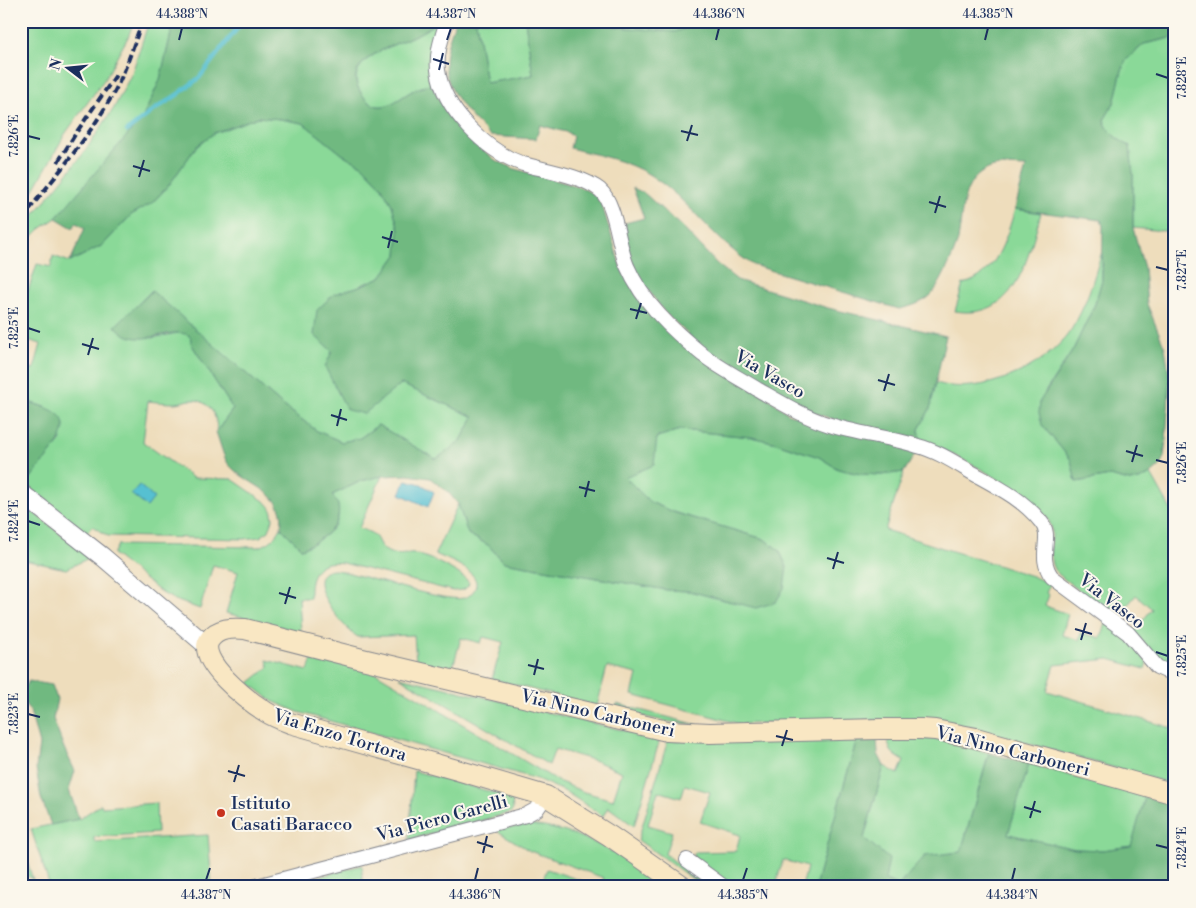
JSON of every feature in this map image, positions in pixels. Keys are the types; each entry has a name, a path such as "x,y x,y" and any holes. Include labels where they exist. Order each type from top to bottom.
{"main road":[{"name":"Via Nino Carboneri","path":"206,645 211,637 219,632 228,629 245,629 362,660 674,732 913,729 941,731 976,738 1175,794"},
{"name":"Via Enzo Tortora","path":"206,645 207,655 219,673 247,699 278,718 296,725 546,796 610,836 683,887"}],"street":[{"name":"Via Vasco","path":"447,21 438,56 438,72 442,86 455,110 487,145 502,155 521,163 584,181 596,187 604,194 630,272 658,314 681,335 715,364 794,410 832,426 916,445 933,451 1013,496 1044,526 1046,535 1045,564 1052,577 1131,636 1157,666 1175,675"},
{"name":"Via Enzo Tortora","path":"21,492 103,557 206,645"},
{"name":"Via Piero Garelli","path":"253,887 526,815 537,809 546,796"},
{"path":"687,860 724,887"}],"green space":[{"path":"21,21 134,21 128,37 106,77 65,134 35,188 21,207"},
{"path":"149,21 174,21 160,80 143,117 70,203 56,218 40,229 21,248 21,231 83,154 114,108 132,73"},
{"path":"174,21 436,21 427,29 367,59 358,70 356,82 364,97 370,103 383,106 396,101 414,90 432,84 451,117 471,140 495,160 515,169 580,187 595,195 602,205 621,268 638,297 789,414 917,451 904,472 882,475 860,474 838,469 819,457 751,437 680,430 657,437 654,465 625,477 650,502 676,513 764,539 779,550 787,567 784,588 776,602 756,608 689,591 667,590 504,562 488,545 468,534 458,504 448,492 430,478 408,475 382,476 361,481 332,495 338,505 339,513 337,520 322,538 302,549 281,528 282,516 279,506 273,498 237,473 227,462 216,432 233,409 192,345 190,336 176,333 136,338 126,335 115,326 152,291 280,403 317,431 342,442 360,438 378,425 436,459 460,442 474,417 401,384 364,414 347,410 325,367 332,351 314,335 317,310 334,294 381,277 397,255 399,230 392,205 380,184 363,166 342,154 303,123 258,117 214,133 196,147 169,185 152,203 131,215 103,245 70,262 85,228 76,223 73,228 56,218 143,117 160,80"},
{"path":"438,21 429,59 432,84 414,90 396,101 383,106 370,103 364,97 356,82 358,70 367,59 427,29"},
{"path":"455,21 476,21 486,83 533,75 525,21 591,21 618,27 675,32 707,21 1175,21 1175,37 1144,44 1126,60 1114,103 1104,120 1114,136 1130,146 1133,174 1133,228 1144,268 1147,304 1165,348 1170,379 1164,457 1159,467 1151,474 1139,480 1129,481 1110,476 1076,482 1071,460 1042,425 1039,413 1040,401 1073,350 1095,304 1102,280 1103,226 1101,220 1015,209 1026,167 992,167 979,174 972,182 964,199 958,240 947,269 935,291 924,300 899,309 753,265 726,244 664,185 631,165 570,148 573,136 569,133 540,125 536,139 490,136 461,104 446,75 446,53"},
{"path":"476,21 525,21 533,75 486,83"},
{"path":"620,21 707,21 675,32 618,27"},
{"path":"1175,37 1175,232 1133,228 1133,174 1130,146 1114,136 1104,120 1114,103 1126,60 1144,44"},
{"path":"258,117 303,123 342,154 363,166 380,184 392,205 399,230 397,255 381,277 334,294 332,352 337,388 347,410 401,384 474,417 460,442 436,460 378,425 360,438 342,442 317,431 280,403 151,291 115,327 152,338 183,332 190,336 192,345 233,409 216,432 217,426 214,415 203,402 197,400 175,403 148,401 143,442 193,478 232,479 267,503 271,508 273,519 269,531 260,537 245,539 108,536 92,526 87,533 25,485 61,440 46,407 31,403 28,379 31,368 34,369 41,344 21,338 21,312 37,264 51,267 53,256 70,262 103,245 131,215 152,203 169,185 196,147 214,133"},
{"path":"633,188 644,193 682,227 717,264 737,280 828,308 946,336 930,409 919,429 920,440 848,424 809,411 712,356 664,312 639,277 629,254 625,223 644,218"},
{"path":"1015,209 1041,213 1024,266 1016,283 1006,296 993,306 976,312 955,311 963,284 974,280 984,273 998,255"},
{"path":"1102,251 1102,280 1095,304 1073,350 1045,392 1042,425 1071,460 1076,482 1110,476 1129,481 1139,480 1151,474 1175,517 1175,670 1164,665 1133,632 1152,609 1136,595 1117,618 1054,569 1050,553 1051,526 1040,510 1027,498 990,474 920,440 919,429 930,409 936,383 954,386 973,386 992,382 1011,376 1029,367 1060,344 1071,330 1081,312"},
{"path":"31,403 59,415 64,427 58,444 25,485 21,482 21,405"},
{"path":"680,430 751,437 773,442 819,457 838,469 860,474 882,475 904,472 885,530 1032,576 1050,584 1046,593 1049,595 1045,606 1068,614 1062,635 1079,640 1081,633 1101,638 1107,621 1128,640 1147,662 1145,669 1109,659 1055,665 1047,691 1175,729 1175,785 974,728 939,721 910,719 740,724 632,695 637,674 607,667 597,706 492,679 503,642 483,637 481,643 461,638 452,670 416,661 414,635 358,637 334,613 321,590 320,580 324,573 335,570 443,597 458,599 469,596 476,585 472,575 453,562 435,554 458,504 468,534 488,545 504,562 667,590 689,591 732,602 787,567 779,550 764,539 676,513 650,502 625,477 657,437"},
{"path":"382,476 359,528 374,535 382,548 388,552 420,555 453,570 469,583 465,589 453,591 343,563 326,563 320,566 313,575 310,598 299,598 301,632 226,613 238,572 213,565 200,609 162,593 113,554 118,545 259,547 272,540 281,528 302,549 322,538 337,521 339,514 338,506 332,495 361,481"},
{"path":"21,503 91,557 66,569 24,560 21,570"},
{"path":"313,656 373,671 558,781 584,792 613,800 622,772 596,761 555,749 549,765 399,677 660,739 634,826 608,807 603,816 566,792 537,779 298,712 272,701 249,683 269,667 267,660 308,671"},
{"path":"29,681 52,685 57,699 53,719 75,771 69,790 79,819 51,825 41,798 36,768 39,744 30,711 21,698 21,691"},
{"path":"617,704 698,725 664,721 615,710"},
{"path":"877,738 878,754 884,766 864,838 889,859 885,880 899,885 925,856 961,852 989,753 1029,764 1008,834 1075,849 1103,850 1131,846 1145,797 1175,804 1175,887 815,887 857,739"},
{"path":"888,738 937,739 989,753 961,852 925,857 899,885 885,880 864,838 884,766 898,774 904,761 892,752 889,747"},
{"path":"857,739 815,887 802,887 807,867 783,860 775,887 734,887 693,857 695,852 736,851 740,835 700,822 710,792 685,785 681,798 658,791 648,825 672,832 665,854 709,887 704,887 638,840 668,740"},
{"path":"1029,764 1145,797 1132,846 1103,850 1075,849 1008,834"},
{"path":"414,771 503,795 512,800 513,810 510,813 409,840"},
{"path":"156,803 157,833 94,837 94,842 208,835 212,887 50,887 31,829 79,819 101,804 102,807"},
{"path":"528,825 567,832 602,846 667,887 600,887 604,878 530,851 496,830"},
{"path":"21,842 33,880 21,870"},
{"path":"362,865 363,887 282,887"},
{"path":"547,869 600,887 540,887"}],"water":[{"path":"406,480 421,484 434,492 428,507 400,494"},
{"path":"139,485 154,498 147,507 131,494"}],"waterway":[{"path":"127,131 199,78 243,21"}],"railway":[{"path":"21,220 69,160 112,96 121,78 142,21"},
{"path":"58,162 116,75"}],"place":[{"name":"Istituto Casati Baracco","path":"221,813"}]}
